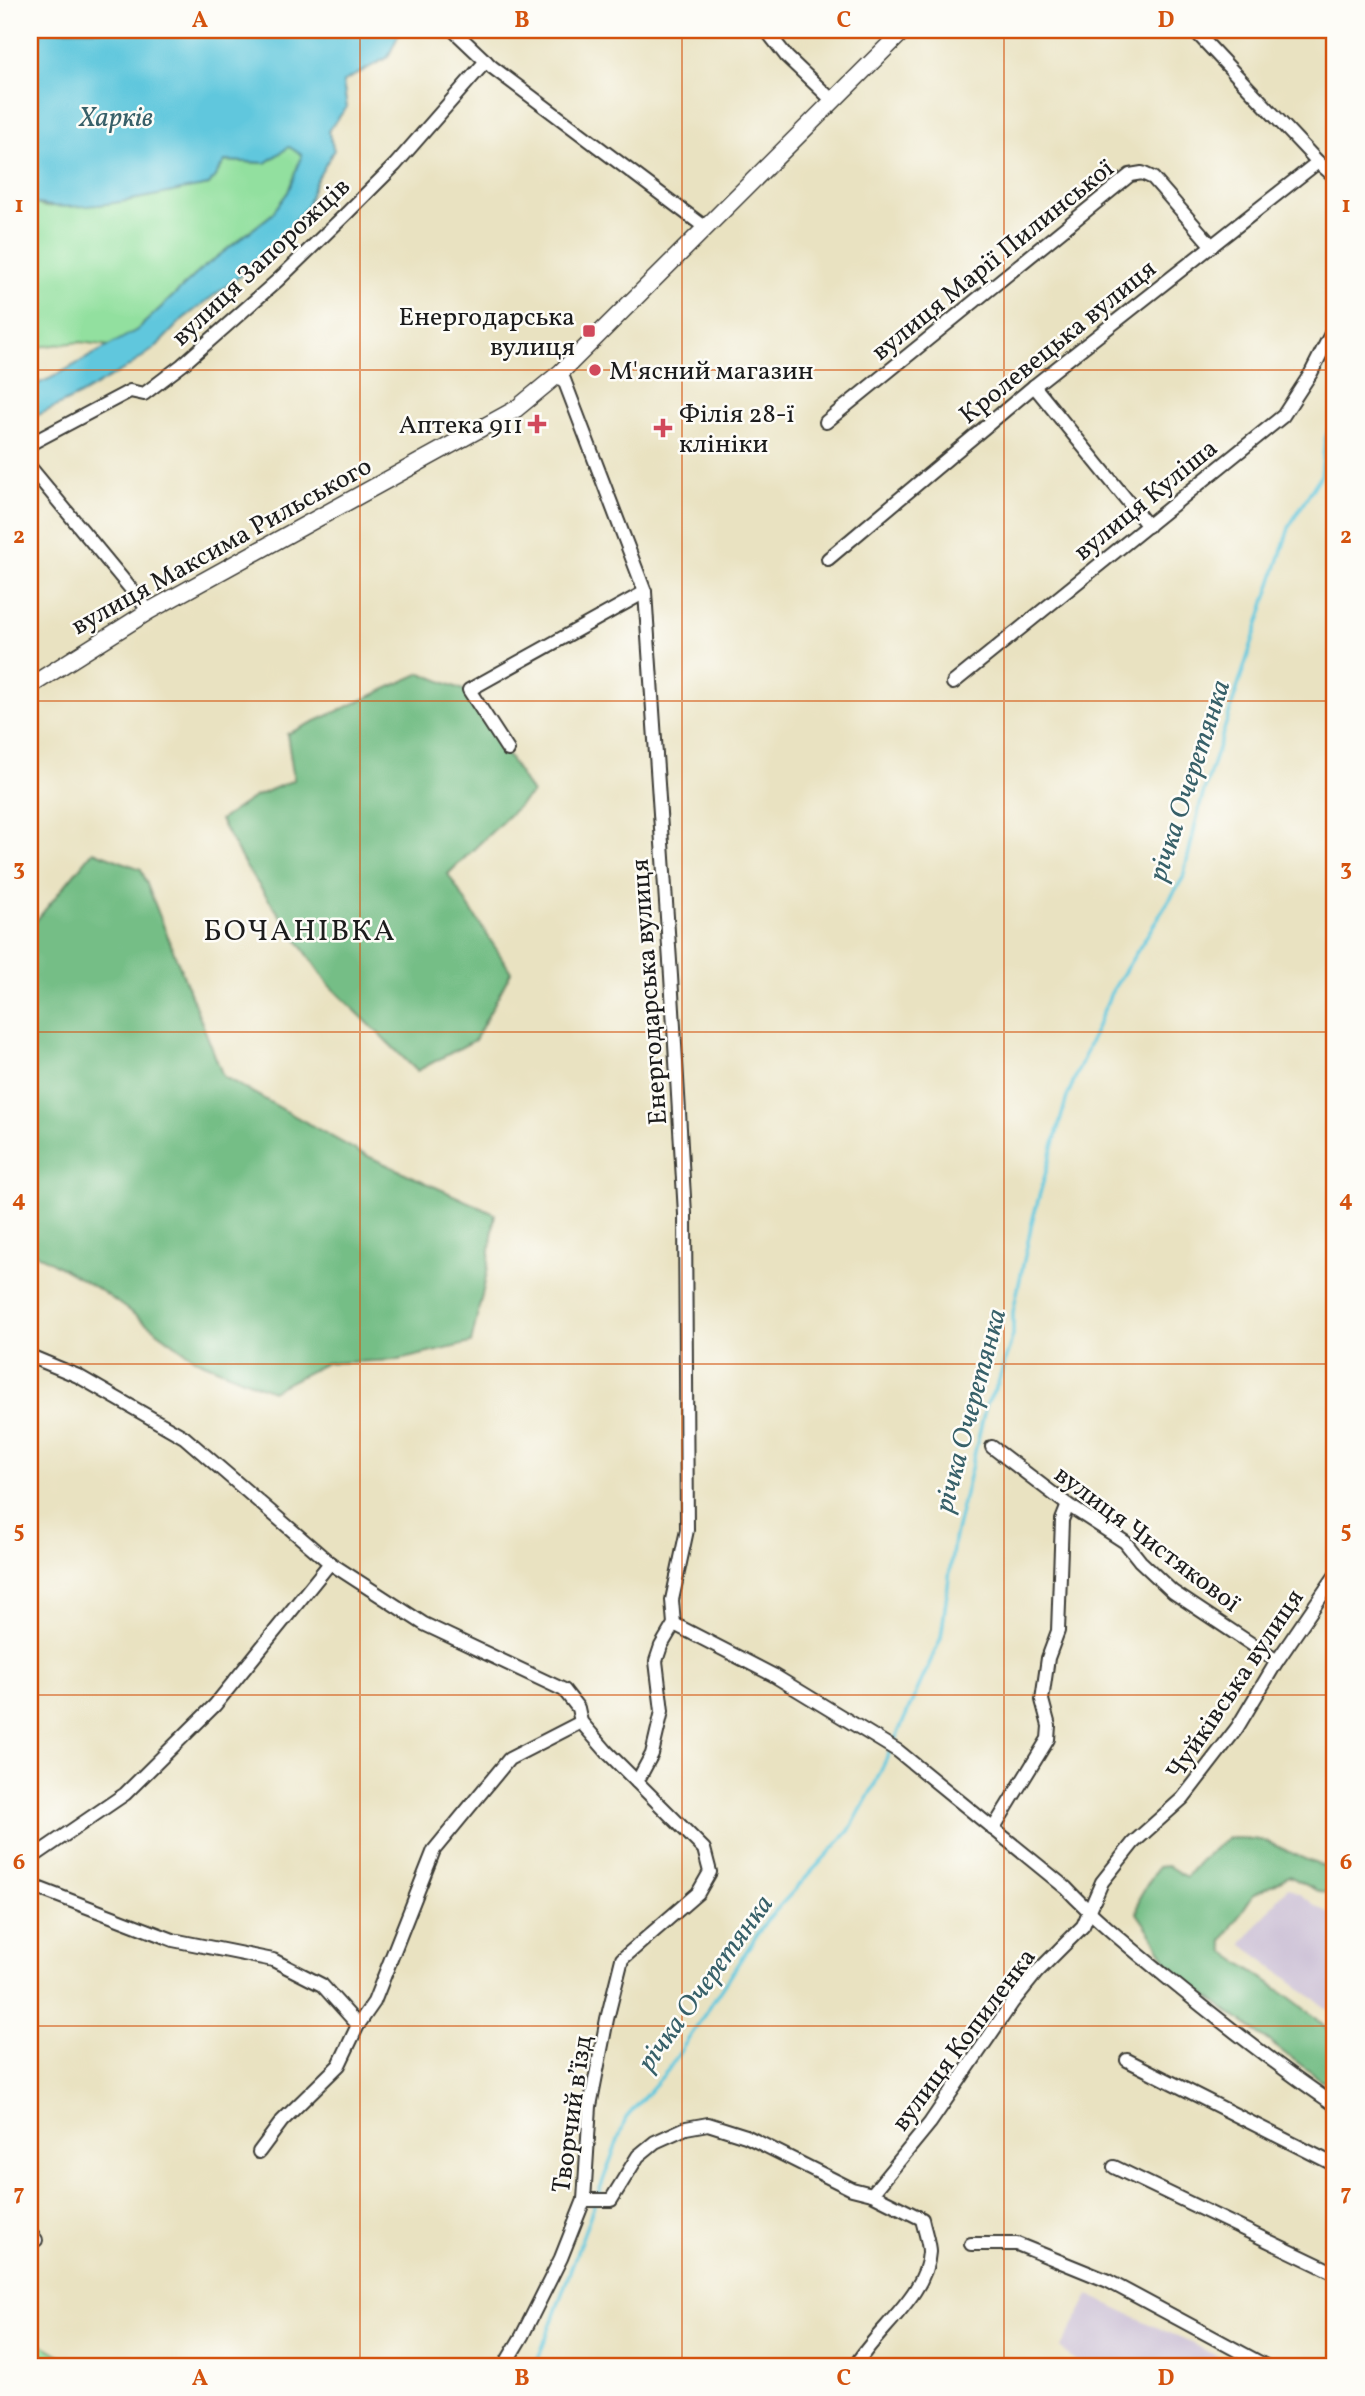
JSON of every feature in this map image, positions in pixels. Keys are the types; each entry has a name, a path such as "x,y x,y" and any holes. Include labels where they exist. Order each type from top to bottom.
{"main road":[{"name":"вулиця Максима Рильського","path":"30,687 149,611 516,409 561,372 904,30"}],"street":[{"path":"453,30 486,61 557,118 706,228"},
{"path":"766,30 787,57 833,101"},
{"path":"1194,30 1335,177"},
{"name":"вулиця Запорожців","path":"30,444 130,391 144,394 182,365 278,280 395,165 486,61"},
{"name":"Кролевецька вулиця","path":"828,559 1034,386 1318,162"},
{"name":"вулиця Марії Пилинської","path":"826,422 1130,175 1142,173 1153,178 1212,246"},
{"name":"вулиця Куліша","path":"953,683 1283,416 1311,373 1335,326"},
{"name":"Енергодарська вулиця","path":"561,372 645,592 685,1214 687,1530 672,1600 674,1625 661,1646 656,1661 662,1711 652,1754 637,1782"},
{"path":"1034,386 1148,526"},
{"path":"30,467 149,611"},
{"path":"508,750 469,690 645,592"},
{"path":"30,1356 78,1376 184,1437 330,1563 424,1624 564,1690 578,1708 580,1722 637,1782"},
{"name":"вулиця Чистякової","path":"992,1447 1068,1505 1125,1542 1140,1561 1173,1592 1278,1661"},
{"path":"993,1829 1048,1739 1049,1726 1042,1700 1048,1658 1058,1631 1062,1520 1068,1505"},
{"path":"30,1859 125,1794 215,1705 330,1563"},
{"name":"Чуйківська вулиця","path":"1089,1913 1102,1882 1133,1843 1184,1798 1237,1728 1335,1576"},
{"path":"674,1625 773,1675 898,1751 1066,1888 1089,1913 1220,2020 1335,2105"},
{"path":"259,2152 282,2121 339,2065 358,2025 374,2002 433,1850 509,1759 580,1722"},
{"name":"Творчий в’їзд","path":"504,2366 561,2258 584,2200 590,2106 622,1959 698,1893 710,1872 704,1849 637,1782"},
{"path":"30,1885 173,1940 273,1960 322,1985 358,2025"},
{"name":"вулиця Копиленка","path":"872,2194 930,2123 1012,2003 1037,1972 1077,1934 1089,1913"},
{"path":"1127,2060 1335,2165"},
{"path":"584,2200 611,2200 638,2156 655,2142 686,2128 708,2124 746,2136 852,2189 872,2194 922,2219 929,2251 922,2274 907,2302 863,2352 855,2366"},
{"path":"1114,2167 1335,2273"},
{"path":"971,2244 1017,2244 1108,2281 1266,2366"}],"shaded area":[{"path":"1288,1887 1330,1914 1335,1910 1335,2015 1242,1944"},
{"path":"1089,2295 1239,2366 1081,2366 1061,2348"}],"green space":[{"path":"290,146 302,155 288,192 271,215 203,268 137,330 110,346 80,342 37,347 30,344 30,202 45,207 209,185 225,161 265,163"},
{"path":"421,673 466,691 532,793 448,874 511,972 475,1040 417,1071 329,985 246,867 220,820 254,797 294,780 287,734"},
{"path":"93,851 141,869 223,1076 361,1153 495,1214 487,1273 471,1343 399,1360 326,1363 272,1391 197,1360 103,1292 30,1250 30,928"},
{"path":"1227,1838 1267,1842 1335,1870 1335,1895 1316,1890 1289,1876 1253,1895 1222,1941 1225,1952 1300,2005 1335,2040 1335,2090 1172,1970 1137,1913 1140,1896 1158,1867 1168,1866 1186,1877"},
{"path":"30,2337 78,2366 30,2366"}],"water":[{"name":"Харків","path":"41,30 401,30 388,57 343,82 347,107 328,131 334,150 315,183 307,206 268,258 183,319 155,348 131,365 80,395 30,419 30,387 137,330 203,268 271,215 288,192 302,155 289,147 265,163 225,161 209,185 119,202 71,207 30,202 30,61 38,49"}],"waterway":[{"name":"річка Очеретянка","path":"597,2197 626,2118 668,2070 766,1921 849,1831 874,1786 941,1638 954,1540 986,1405 998,1383 1013,1335 1013,1312 1033,1218 1067,1097 1111,993 1183,878 1201,801 1290,525 1321,475 1325,440 1335,409"},
{"name":"річка Очеретянка","path":"533,2366 539,2357 594,2205"}],"place":[{"name":"Енергодарська вулиця","path":"589,331"},
{"name":"М'ясний магазин","path":"595,370"},
{"name":"Аптека 911","path":"537,424"},
{"name":"Філія 28-ї клініки","path":"663,428"}],"district":[{"name":"БОЧАНІВКА","path":"300,930"}]}
